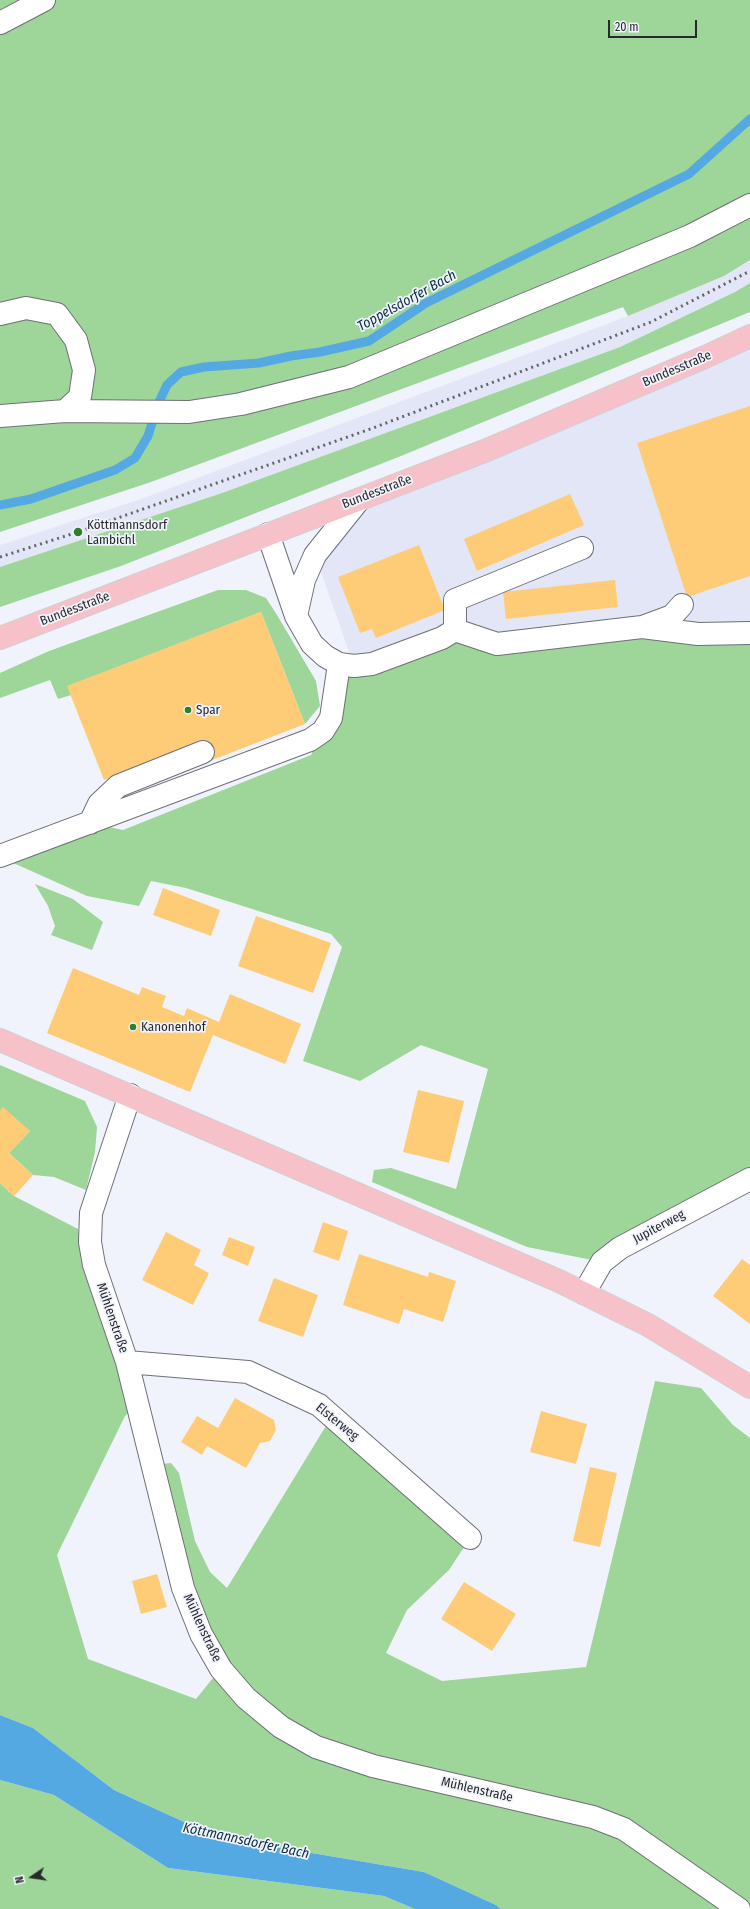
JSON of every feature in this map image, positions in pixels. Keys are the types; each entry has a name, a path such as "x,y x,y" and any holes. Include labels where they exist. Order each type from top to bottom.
{"main road":[{"name":"Bundesstraße","path":"0,638 487,450 705,357 750,336"},
{"path":"0,1040 130,1095 584,1293 648,1325 750,1387"}],"street":[{"path":"0,23 44,0"},
{"path":"0,416 65,411 189,412 241,404 349,377 690,236 750,205"},
{"path":"0,314 26,308 57,314 76,340 84,370 80,397 65,411"},
{"path":"296,616 304,580 315,555 358,500"},
{"path":"268,534 296,616 312,644 325,656 339,664 354,666 372,664 442,638 455,630 498,644 642,627 672,616 682,605"},
{"path":"455,630 455,600 582,548"},
{"path":"642,627 698,634 750,632"},
{"path":"0,856 310,740 323,731 331,718 339,664"},
{"path":"90,823 99,804 118,786 203,752"},
{"name":"Mühlenstraße","path":"130,1095 91,1213 90,1242 94,1265 127,1362 182,1588 201,1634 221,1668 246,1698 281,1727 316,1748 374,1766 593,1817 624,1829 739,1909"},
{"name":"Jupiterweg","path":"584,1293 602,1262 620,1248 750,1179"},
{"name":"Elsterweg","path":"127,1362 248,1372 319,1405 470,1538"}],"shaded area":[{"path":"750,260 750,283 735,292 620,347 222,493 0,567 0,545 144,498 628,316 724,276"},
{"path":"750,336 750,633 354,666 315,555 359,500"}],"green space":[{"path":"0,0 750,0 750,260 724,276 628,316 623,307 151,482 0,532"},
{"path":"750,283 750,312 401,456 121,566 0,607 0,567 222,493 620,347 735,292"},
{"path":"218,590 246,590 266,598 316,681 320,706 305,724 261,612 68,686 71,695 58,699 50,680 0,698 0,673 49,651"},
{"path":"750,633 750,1179 602,1262 527,1247 372,1182 374,1170 391,1168 456,1189 488,1069 421,1045 360,1081 303,1061 342,947 331,934 186,888 151,881 139,906 87,896 0,857 90,823 123,830 311,755 323,731 339,664 442,638 498,644"},
{"path":"35,884 73,899 103,922 92,950 51,935 55,926 48,906"},
{"path":"0,1065 85,1101 97,1127 95,1152 86,1190 54,1177 33,1175 9,1153 30,1131 0,1111"},
{"path":"0,1183 14,1196 78,1229 84,1262 137,1404 125,1416 57,1555 88,1659 196,1699 221,1668 152,1465 171,1463 179,1473 195,1541 210,1572 227,1588 332,1416 470,1538 449,1570 407,1610 386,1653 442,1681 586,1667 655,1381 701,1388 733,1425 750,1438 750,1909 501,1909 496,1905 424,1872 217,1837 114,1790 33,1728 0,1715"},
{"path":"0,1780 54,1795 168,1868 384,1896 415,1909 0,1909"}],"water":[{"path":"0,1715 33,1728 114,1790 217,1837 424,1872 496,1905 501,1909 415,1909 384,1896 168,1868 54,1795 0,1780"}],"building":[{"path":"750,406 750,576 687,597 637,443"},
{"path":"570,494 584,525 477,571 464,539"},
{"path":"419,545 445,610 376,638 372,629 360,633 338,577"},
{"path":"615,580 618,607 506,619 503,592"},
{"name":"Spar","path":"261,612 305,724 207,762 200,743 104,780 67,686"},
{"path":"163,888 220,910 211,936 153,915"},
{"path":"256,916 331,943 313,993 238,966"},
{"name":"Kanonenhof","path":"73,968 139,995 142,987 166,996 162,1007 184,1016 187,1008 219,1022 230,994 301,1024 285,1064 213,1035 190,1092 47,1033"},
{"path":"418,1090 464,1101 449,1163 403,1152"},
{"path":"3,1107 30,1131 9,1153 33,1175 14,1196 0,1183 0,1111"},
{"path":"323,1222 348,1231 339,1261 313,1252"},
{"path":"166,1232 201,1250 194,1265 209,1273 193,1305 142,1280"},
{"path":"229,1237 255,1247 248,1266 222,1255"},
{"path":"359,1254 428,1277 429,1272 456,1281 443,1322 404,1309 399,1324 343,1305"},
{"path":"742,1259 750,1265 750,1324 713,1296"},
{"path":"274,1278 318,1295 303,1337 258,1321"},
{"path":"235,1398 274,1420 276,1430 270,1441 260,1443 246,1468 207,1446 202,1455 181,1442 197,1416 218,1428"},
{"path":"541,1411 587,1424 576,1464 530,1452"},
{"path":"590,1467 617,1473 600,1547 573,1541"},
{"path":"157,1574 167,1607 141,1614 132,1581"},
{"path":"464,1582 516,1614 492,1651 441,1619"}],"waterway":[{"name":"Toppelsdorfer Bach","path":"0,505 31,499 115,470 135,458 148,436 158,404 167,385 181,372 204,367 259,363 369,341 426,303 689,174 750,119"}],"railway":[{"path":"0,557 78,532 373,428 651,322 750,271"}],"place":[{"name":"Köttmannsdorf Lambichl","path":"78,532"},
{"name":"Spar","path":"188,710"},
{"name":"Kanonenhof","path":"133,1027"}],"water label":[{"name":"Köttmannsdorfer Bach","path":"246,1841"}]}
